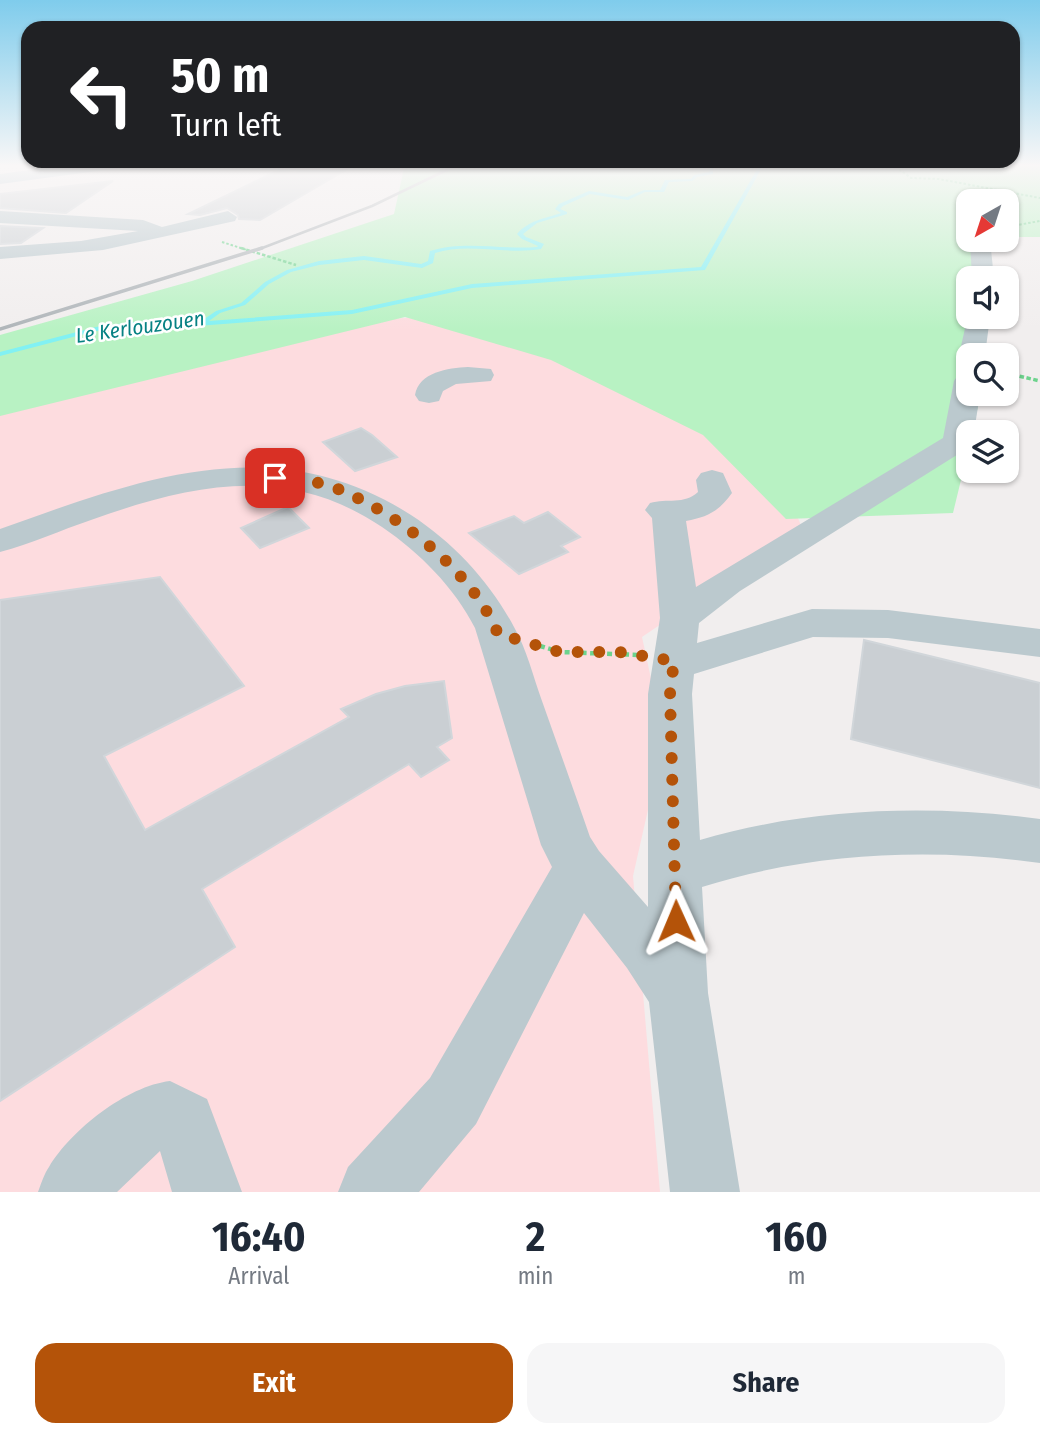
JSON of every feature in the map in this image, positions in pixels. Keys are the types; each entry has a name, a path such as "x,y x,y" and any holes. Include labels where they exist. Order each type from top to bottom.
{"street":[{"path":"42,220 143,226 156,231 146,236"},
{"path":"0,253 146,236 217,220"},
{"path":"429,395 430,389 442,380 460,375 481,375"},
{"path":"677,639 727,582 957,442 963,406"},
{"path":"0,541 104,503 209,478 257,476 293,479 336,488 379,509 423,540 463,579 498,634 567,845 580,868 647,948 678,993"},
{"path":"705,1192 678,993 670,694 677,639 665,511 703,505 715,493 712,480"},
{"path":"677,639 694,659 811,623 878,623 1040,643"},
{"path":"675,873 699,862 809,840 927,833 1012,836 1040,841"},
{"path":"373,1192 453,1101 580,868"},
{"path":"73,1192 91,1167 151,1117 170,1114 184,1122 207,1192"}],"path":[{"path":"1019,225 1040,221"},
{"path":"215,241 296,265"},
{"path":"1019,376 1040,381"},
{"path":"498,634 560,652 619,652 677,639"}],"shaded area":[{"path":"493,313 749,454 788,493 802,528 642,637 664,739 633,876 660,1192 0,1192 0,406 389,319"}],"green space":[{"path":"377,220 956,220 956,252 991,252 990,266 956,266 956,329 986,329 985,343 956,343 956,406 978,406 975,420 956,420 956,483 960,483 953,513 786,519 703,435 551,360 405,317 0,416 0,335 192,281"},
{"path":"1019,220 1040,220 1040,237 1019,237"}],"building":[{"path":"0,226 43,228 21,243 0,244"},
{"path":"361,428 397,457 355,471 323,442"},
{"path":"288,507 309,528 260,548 241,528"},
{"path":"548,512 580,537 561,546 568,552 519,574 469,533 514,516 524,523"},
{"path":"160,577 244,686 104,756 145,830 349,717 341,709 376,694 405,686 444,681 452,738 437,747 449,760 421,777 409,764 202,889 235,947 0,1101 0,600"},
{"path":"864,640 1040,683 1040,788 851,739"}],"waterway":[{"name":"Le Kerlouzouen","path":"202,323 218,312 243,304 267,283 289,271 319,263 364,258 422,266 431,262 432,252 451,247 511,250 539,248 542,245 520,234 535,222 544,220"},
{"path":"0,354 96,329 133,324 171,326 352,312 472,286 703,269 731,220"}],"railway":[{"path":"257,250 336,220"},
{"path":"0,329 262,248"}],"route":[{"path":"275,478 336,488 379,509 423,540 463,579 498,634 560,652 619,652 674,661 670,694 676,921"}]}
